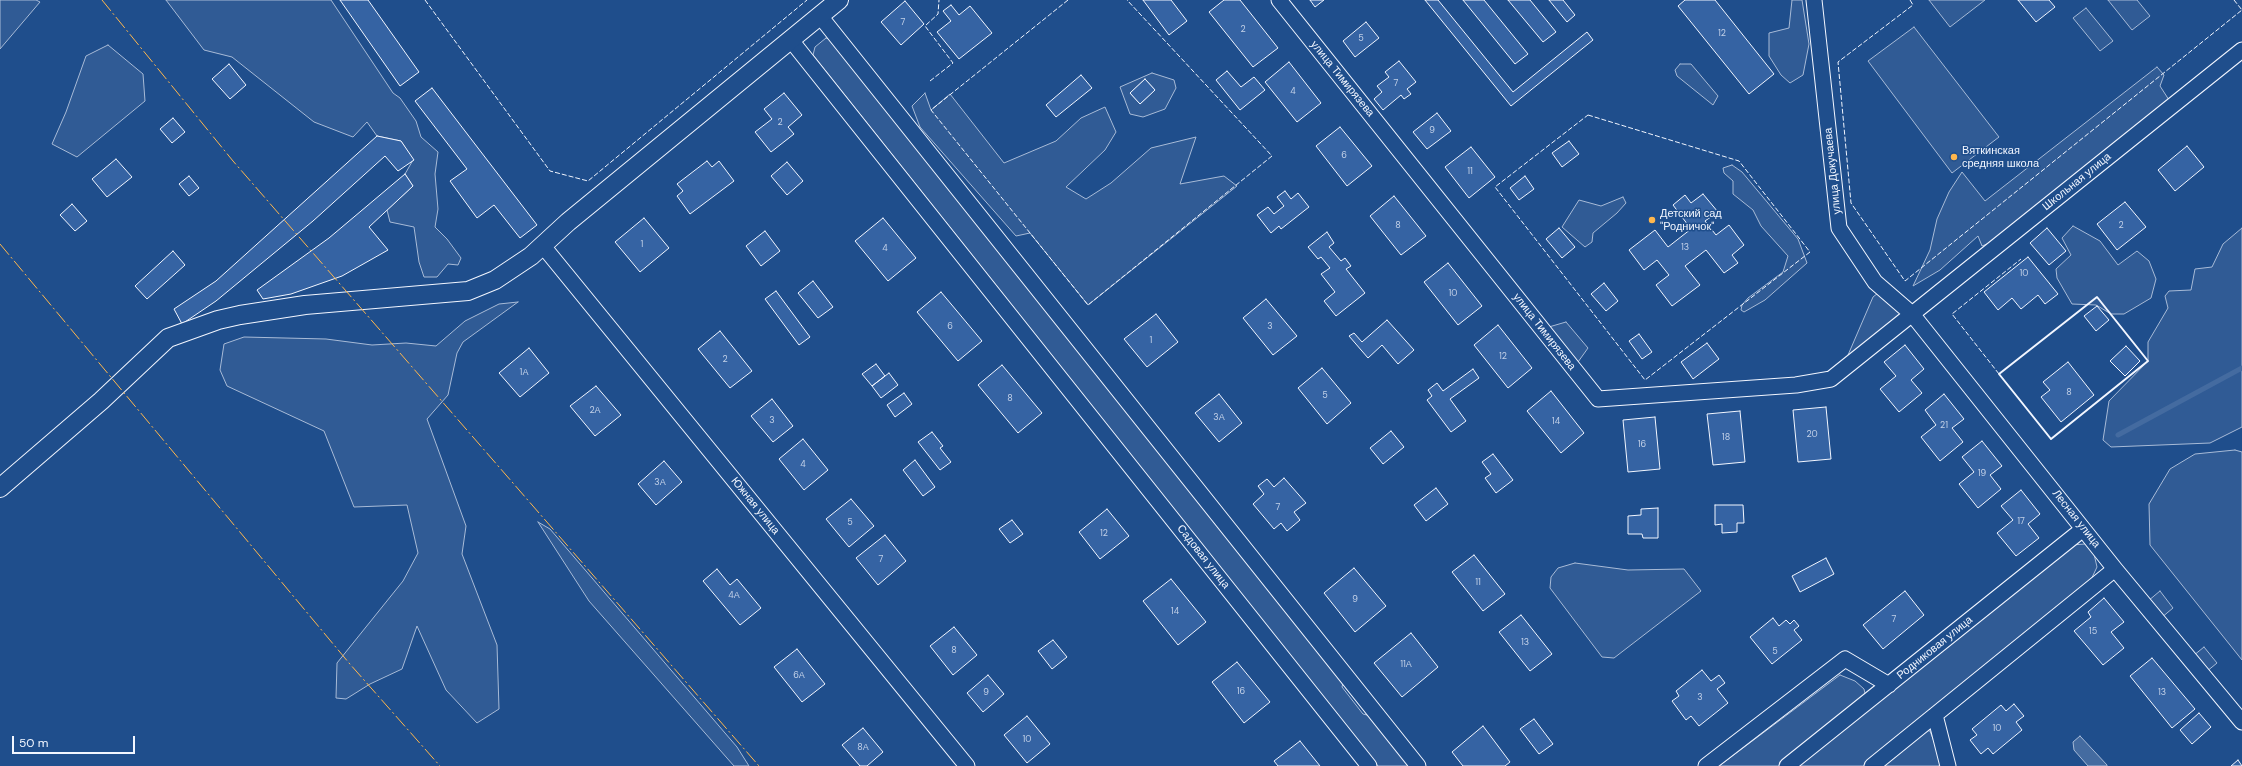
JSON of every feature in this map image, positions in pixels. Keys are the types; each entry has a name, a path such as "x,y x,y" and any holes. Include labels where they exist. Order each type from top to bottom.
{"street":[{"path":"0,488 101,401 168,338 218,320 305,305 468,291 495,280 543,246 568,222 839,0"},
{"name":"улица Тимирязева","path":"1280,0 1598,400 1796,385 1831,379 1912,314"},
{"name":"улица Докучаева","path":"1814,0 1839,228 1875,282 1912,314"},
{"path":"820,16 1418,766"},
{"name":"Садовая улица","path":"790,39 1369,766"},
{"name":"Школьная улица","path":"1912,314 2242,50"},
{"name":"Южная улица","path":"543,246 967,766"},
{"name":"Лесная улица","path":"1912,314 2115,569 2242,722"},
{"name":"Родниковая улица","path":"1787,766 2084,529"},
{"path":"1872,766 2115,569"},
{"path":"1706,766 1845,659 1889,685"},
{"path":"1935,715 1948,766"}],"shaded area":[{"path":"0,0 36,0 40,2 0,49"},
{"path":"166,0 331,0 393,93 400,98 416,121 421,137 438,152 435,174 438,209 435,227 447,239 461,258 458,265 448,264 437,277 424,277 419,262 414,227 390,222 387,210 413,186 405,174 413,160 401,141 377,136 367,122 353,137 314,122 232,57 204,50"},
{"path":"1792,0 1802,0 1809,44 1803,75 1790,83 1781,75 1769,56 1769,33 1789,28"},
{"path":"1929,0 1985,0 1950,27"},
{"path":"2108,0 2137,0 2150,16 2132,30"},
{"path":"2086,8 2113,41 2100,51 2073,18"},
{"path":"1914,27 1999,137 1952,173 1868,61"},
{"path":"826,38 833,40 1344,679 1342,687 1363,714 1371,716 1411,766 1378,766 813,55 815,47"},
{"path":"108,45 143,74 145,101 77,157 52,144 66,112 86,56"},
{"path":"1680,64 1691,64 1718,96 1713,105 1677,76 1675,70"},
{"path":"2157,67 2164,75 2160,86 2169,100 1992,242 1982,246 1978,236 1940,270 1913,286 1930,250 1937,219 1949,192 1962,172 1985,201"},
{"path":"1152,73 1174,80 1176,88 1165,109 1143,117 1130,114 1120,87","holes":["1145,79 1155,90 1140,104 1130,93"]},
{"path":"925,93 931,110 950,94 1004,163 1056,141 1081,118 1105,107 1116,132 1105,150 1066,187 1086,199 1111,183 1151,148 1196,137 1180,184 1224,176 1237,186 1088,305 1030,233 1016,236 920,127 912,106"},
{"path":"1732,165 1742,172 1798,239 1807,263 1765,300 1744,312 1741,310 1742,305 1748,298 1783,272 1788,256 1761,226 1753,210 1733,194 1733,181 1724,173 1723,168"},
{"path":"1623,197 1626,203 1617,213 1593,233 1592,242 1585,247 1562,227 1579,200 1601,206"},
{"path":"2073,226 2100,241 2118,265 2137,251 2149,261 2156,279 2151,298 2124,314 2111,314 2096,305 2072,304 2057,278 2056,269 2071,255 2062,238"},
{"path":"2242,228 2242,427 2210,443 2111,447 2103,440 2109,401 2148,361 2148,342 2168,308 2165,296 2169,291 2191,290 2195,269 2212,267 2223,244"},
{"path":"1878,293 1901,315 1845,362 1873,297"},
{"path":"518,302 463,342 457,353 448,395 427,419 466,526 462,554 497,645 499,709 477,723 446,690 417,626 402,669 370,684 346,699 336,698 337,663 403,581 418,553 407,505 354,507 324,431 227,386 220,370 224,344 244,337 326,339 372,345 406,343 436,346 465,321 499,304"},
{"path":"1566,322 1588,348 1573,369 1542,329"},
{"path":"2235,450 2242,452 2242,660 2150,545 2149,504 2170,469 2195,454"},
{"path":"538,522 550,529 737,747 749,766 734,766 589,601"},
{"path":"2085,544 2094,554 2097,567 2088,586 1864,766 1797,766 2071,545"},
{"path":"1575,563 1628,570 1684,569 1701,591 1614,658 1602,657 1550,588 1551,577 1558,568"},
{"path":"2160,591 2173,608 2161,618 2148,601"},
{"path":"2204,647 2217,663 2206,672 2193,656"},
{"path":"1840,675 1855,681 1864,689 1866,698 1780,766 1719,766"},
{"path":"1924,730 1930,731 1941,760 1939,766 1879,766"},
{"path":"2080,736 2107,766 2088,766 2074,750 2073,742"}],"building":[{"path":"340,0 368,0 419,72 400,86"},
{"path":"1143,0 1171,0 1187,21 1169,35"},
{"path":"1224,0 1240,0 1278,48 1253,67 1209,12"},
{"path":"1310,0 1324,0 1315,7"},
{"path":"1425,0 1438,0 1513,92 1587,32 1593,40 1511,106"},
{"path":"1463,0 1484,0 1528,54 1515,64"},
{"path":"1508,0 1530,0 1556,32 1543,42"},
{"path":"1549,0 1563,0 1575,15 1567,22"},
{"path":"1685,0 1715,0 1774,74 1749,94 1678,6"},
{"path":"2018,0 2049,0 2055,7 2036,22"},
{"path":"905,1 924,24 901,45 881,22"},
{"path":"951,5 959,15 970,6 992,33 959,59 937,32 951,21 943,11"},
{"path":"1366,22 1379,38 1355,57 1343,41"},
{"path":"1399,61 1416,82 1407,89 1411,94 1404,99 1401,95 1383,110 1374,99 1382,92 1377,86 1389,77 1385,72"},
{"path":"1289,62 1321,103 1297,122 1265,82"},
{"path":"229,64 246,85 230,99 212,79"},
{"path":"1227,71 1241,87 1254,77 1265,90 1240,110 1216,80"},
{"path":"1081,75 1092,88 1056,117 1046,105"},
{"path":"1145,79 1155,90 1140,104 1130,93"},
{"path":"432,88 537,225 520,238 494,205 477,218 450,181 467,169 415,101"},
{"path":"784,93 802,115 788,127 794,134 771,152 755,132 772,119 764,109"},
{"path":"1437,113 1451,131 1427,149 1413,132"},
{"path":"173,118 185,132 172,143 160,129"},
{"path":"1340,127 1372,166 1347,186 1316,146"},
{"path":"377,136 401,141 414,160 398,171 385,156 313,221 216,301 182,324 174,309 216,281"},
{"path":"1569,141 1579,154 1562,167 1552,153"},
{"path":"2187,146 2204,167 2175,191 2158,170"},
{"path":"1471,147 1495,177 1469,198 1445,167"},
{"path":"116,159 132,177 107,197 92,179"},
{"path":"707,161 712,167 719,161 734,181 690,214 677,196 683,191 677,184"},
{"path":"787,162 803,181 787,195 771,176"},
{"path":"405,174 413,186 369,227 388,250 342,276 291,294 263,299 257,290 329,238"},
{"path":"189,176 199,188 189,196 179,184"},
{"path":"1525,176 1534,189 1519,200 1510,188"},
{"path":"1285,191 1291,199 1298,193 1309,207 1281,229 1279,226 1271,233 1257,215 1268,207 1274,214 1284,206 1277,197"},
{"path":"1703,194 1718,212 1705,221 1716,235 1729,225 1744,245 1732,255 1738,263 1724,273 1706,250 1685,266 1700,285 1672,306 1656,285 1669,275 1657,260 1644,270 1629,250 1655,230 1668,247 1691,229 1673,205 1685,195 1691,203"},
{"path":"1394,196 1426,236 1401,255 1370,216"},
{"path":"2125,202 2146,227 2117,250 2097,224"},
{"path":"72,204 87,221 75,231 60,215"},
{"path":"644,218 669,248 640,272 615,242"},
{"path":"883,218 916,258 888,281 855,241"},
{"path":"1559,228 1575,247 1562,258 1546,239"},
{"path":"2047,228 2066,251 2049,265 2030,243"},
{"path":"765,231 780,251 761,266 746,246"},
{"path":"1327,232 1334,243 1329,247 1341,261 1345,258 1351,266 1346,269 1365,293 1336,316 1324,301 1335,292 1321,274 1330,268 1321,257 1318,259 1308,247"},
{"path":"173,251 185,265 147,299 135,286"},
{"path":"2028,257 2058,294 2045,304 2038,295 2021,309 2012,298 1998,310 1984,292"},
{"path":"1448,263 1482,306 1458,325 1424,282"},
{"path":"813,281 833,307 818,318 798,293"},
{"path":"1604,283 1618,301 1606,311 1591,294"},
{"path":"776,291 810,337 799,345 765,299"},
{"path":"941,292 982,341 958,361 917,312"},
{"path":"1266,299 1297,336 1273,355 1243,318"},
{"path":"2097,306 2109,320 2096,331 2084,316"},
{"path":"1156,314 1178,342 1147,367 1124,339"},
{"path":"1387,320 1414,350 1398,364 1382,345 1368,358 1349,336 1354,333 1362,342"},
{"path":"1498,325 1532,368 1508,388 1474,345"},
{"path":"720,331 752,371 730,388 698,349"},
{"path":"1639,334 1652,352 1642,359 1629,341"},
{"path":"1707,343 1719,359 1693,379 1681,362"},
{"path":"1905,345 1924,369 1911,380 1922,393 1899,412 1880,389 1896,376 1884,362"},
{"path":"2126,346 2140,361 2125,376 2110,361"},
{"path":"529,348 549,373 520,397 499,373"},
{"path":"2068,362 2094,395 2061,422 2041,397 2050,390 2043,382"},
{"path":"876,364 885,376 872,386 862,374"},
{"path":"1002,365 1042,413 1018,433 978,385"},
{"path":"1322,368 1351,403 1327,424 1298,388"},
{"path":"1473,369 1479,378 1450,399 1466,421 1451,432 1427,400 1432,396 1428,390 1437,383 1443,391"},
{"path":"889,373 898,385 881,398 872,386"},
{"path":"596,386 621,415 595,436 570,406"},
{"path":"1551,391 1584,433 1561,453 1527,411"},
{"path":"904,393 912,404 895,417 887,405"},
{"path":"1219,394 1242,423 1219,442 1195,413"},
{"path":"1944,394 1964,419 1952,428 1963,442 1940,461 1921,437 1936,425 1925,410"},
{"path":"772,399 793,426 773,442 751,416"},
{"path":"1826,407 1831,459 1798,462 1793,410"},
{"path":"1740,411 1745,462 1713,465 1707,414"},
{"path":"1655,417 1660,469 1628,472 1623,420"},
{"path":"1391,431 1404,447 1383,464 1370,448"},
{"path":"932,432 943,446 940,448 951,462 940,470 918,442"},
{"path":"803,439 828,470 804,490 779,459"},
{"path":"1982,441 2002,466 1990,475 2001,489 1978,508 1959,484 1974,472 1962,457"},
{"path":"1493,454 1513,480 1496,493 1485,478 1491,474 1482,462"},
{"path":"915,460 935,487 923,496 903,470"},
{"path":"664,461 682,482 656,505 638,484"},
{"path":"1284,478 1306,503 1294,512 1300,520 1287,531 1281,523 1274,529 1253,504 1264,494 1258,486 1267,479 1274,487"},
{"path":"1436,488 1448,504 1426,521 1414,505"},
{"path":"2021,490 2040,514 2028,524 2039,538 2016,556 1997,533 2013,520 2001,506"},
{"path":"851,499 874,526 849,547 826,519"},
{"path":"1715,505 1743,505 1744,523 1737,523 1737,532 1722,533 1722,524 1715,525"},
{"path":"1658,508 1658,538 1643,538 1642,534 1628,534 1628,516 1641,515 1641,509"},
{"path":"1107,509 1129,536 1100,559 1079,532"},
{"path":"1012,520 1023,534 1010,543 999,529"},
{"path":"885,535 906,561 878,585 856,558"},
{"path":"1474,555 1505,594 1483,611 1452,572"},
{"path":"1826,558 1834,574 1800,592 1792,576"},
{"path":"1354,568 1386,606 1355,632 1324,593"},
{"path":"717,569 730,585 737,579 761,608 740,625 703,581"},
{"path":"1171,579 1206,622 1178,645 1143,601"},
{"path":"1905,591 1924,615 1883,649 1863,625"},
{"path":"2104,598 2124,622 2111,632 2124,648 2103,665 2074,631 2091,617 2088,612"},
{"path":"1521,615 1552,654 1530,671 1499,632"},
{"path":"1773,618 1779,626 1786,620 1790,624 1794,620 1799,626 1794,630 1802,640 1772,664 1750,637"},
{"path":"954,627 977,655 953,675 930,646"},
{"path":"1411,633 1438,667 1402,697 1374,663"},
{"path":"1053,640 1067,657 1052,669 1038,651"},
{"path":"797,649 825,684 802,702 774,667"},
{"path":"2152,658 2195,709 2172,728 2130,676"},
{"path":"1237,662 1270,702 1244,723 1212,682"},
{"path":"1702,670 1711,681 1719,675 1725,683 1717,689 1728,703 1699,726 1691,716 1686,720 1672,701 1679,696 1676,691"},
{"path":"988,675 1004,694 983,712 967,693"},
{"path":"2014,704 2024,716 2016,722 2022,730 1993,754 1988,748 1981,754 1970,740 1977,735 1972,729 2001,705 2006,711"},
{"path":"2199,713 2211,727 2192,744 2180,730"},
{"path":"1027,716 1050,744 1027,763 1004,735"},
{"path":"1534,719 1553,744 1539,754 1520,729"},
{"path":"1483,726 1510,762 1505,766 1463,766 1452,752"},
{"path":"863,728 883,752 867,766 860,766 842,745"},
{"path":"1300,741 1320,766 1278,766 1274,761"},
{"path":"2238,760 2242,766 2231,766"}],"waterway":[{"path":"2118,435 2242,368"}],"fence":[{"path":"425,0 550,171 588,181 807,0"},
{"path":"930,81 953,63 925,26 938,14 939,0"},
{"path":"1068,0 931,110 1088,305 1272,156 1127,0"},
{"path":"1910,0 1913,5 1838,62 1851,203 1905,281 2242,10 2234,0"},
{"path":"1588,115 1739,161 1810,252 1645,380 1495,187 1588,115"},
{"path":"1999,374 1952,314 2021,259"}],"wall":[{"path":"2097,297 2148,361 2051,439 1999,374 2097,297"}],"power":[{"path":"102,0 233,161 759,766"},
{"path":"0,244 349,663 440,766"}],"place":[{"name":"Вяткинская средняя школа","path":"1954,157"},
{"name":"Детский сад \"Родничок\"","path":"1652,220"}]}
